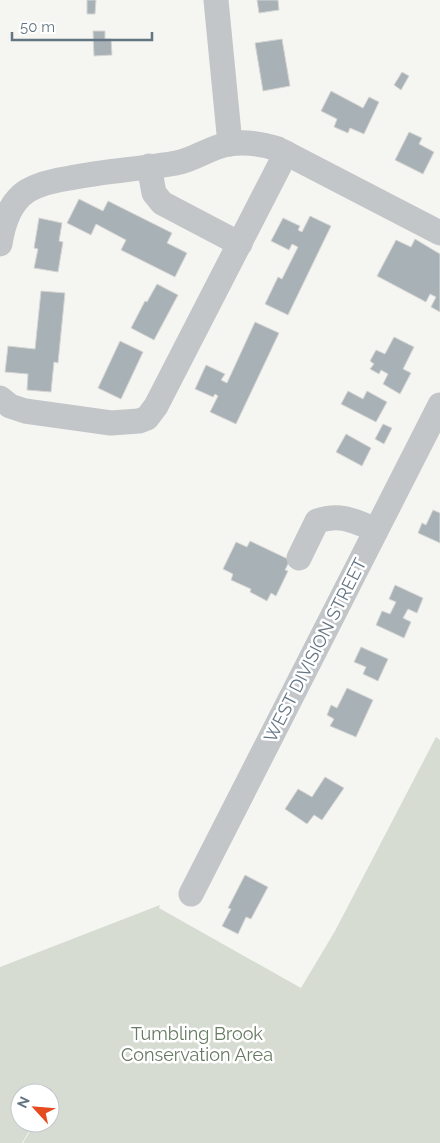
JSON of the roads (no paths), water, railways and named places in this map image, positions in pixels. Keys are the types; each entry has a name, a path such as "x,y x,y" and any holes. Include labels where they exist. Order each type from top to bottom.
{"street":[{"path":"216,0 230,144"},
{"path":"0,244 8,213 28,190 58,180 85,174 184,161 220,146 230,144 260,144 286,153 440,233"},
{"path":"0,398 10,406 25,412 111,424 131,423 147,418 156,406 286,153"},
{"path":"149,166 154,193 162,203 240,244"},
{"name":"WEST DIVISION STREET","path":"191,894 440,405"},
{"path":"299,558 317,521 330,516 345,518 376,530"}],"park label":[{"name":"Tumbling Brook Conservation Area","path":"197,1043"}]}
